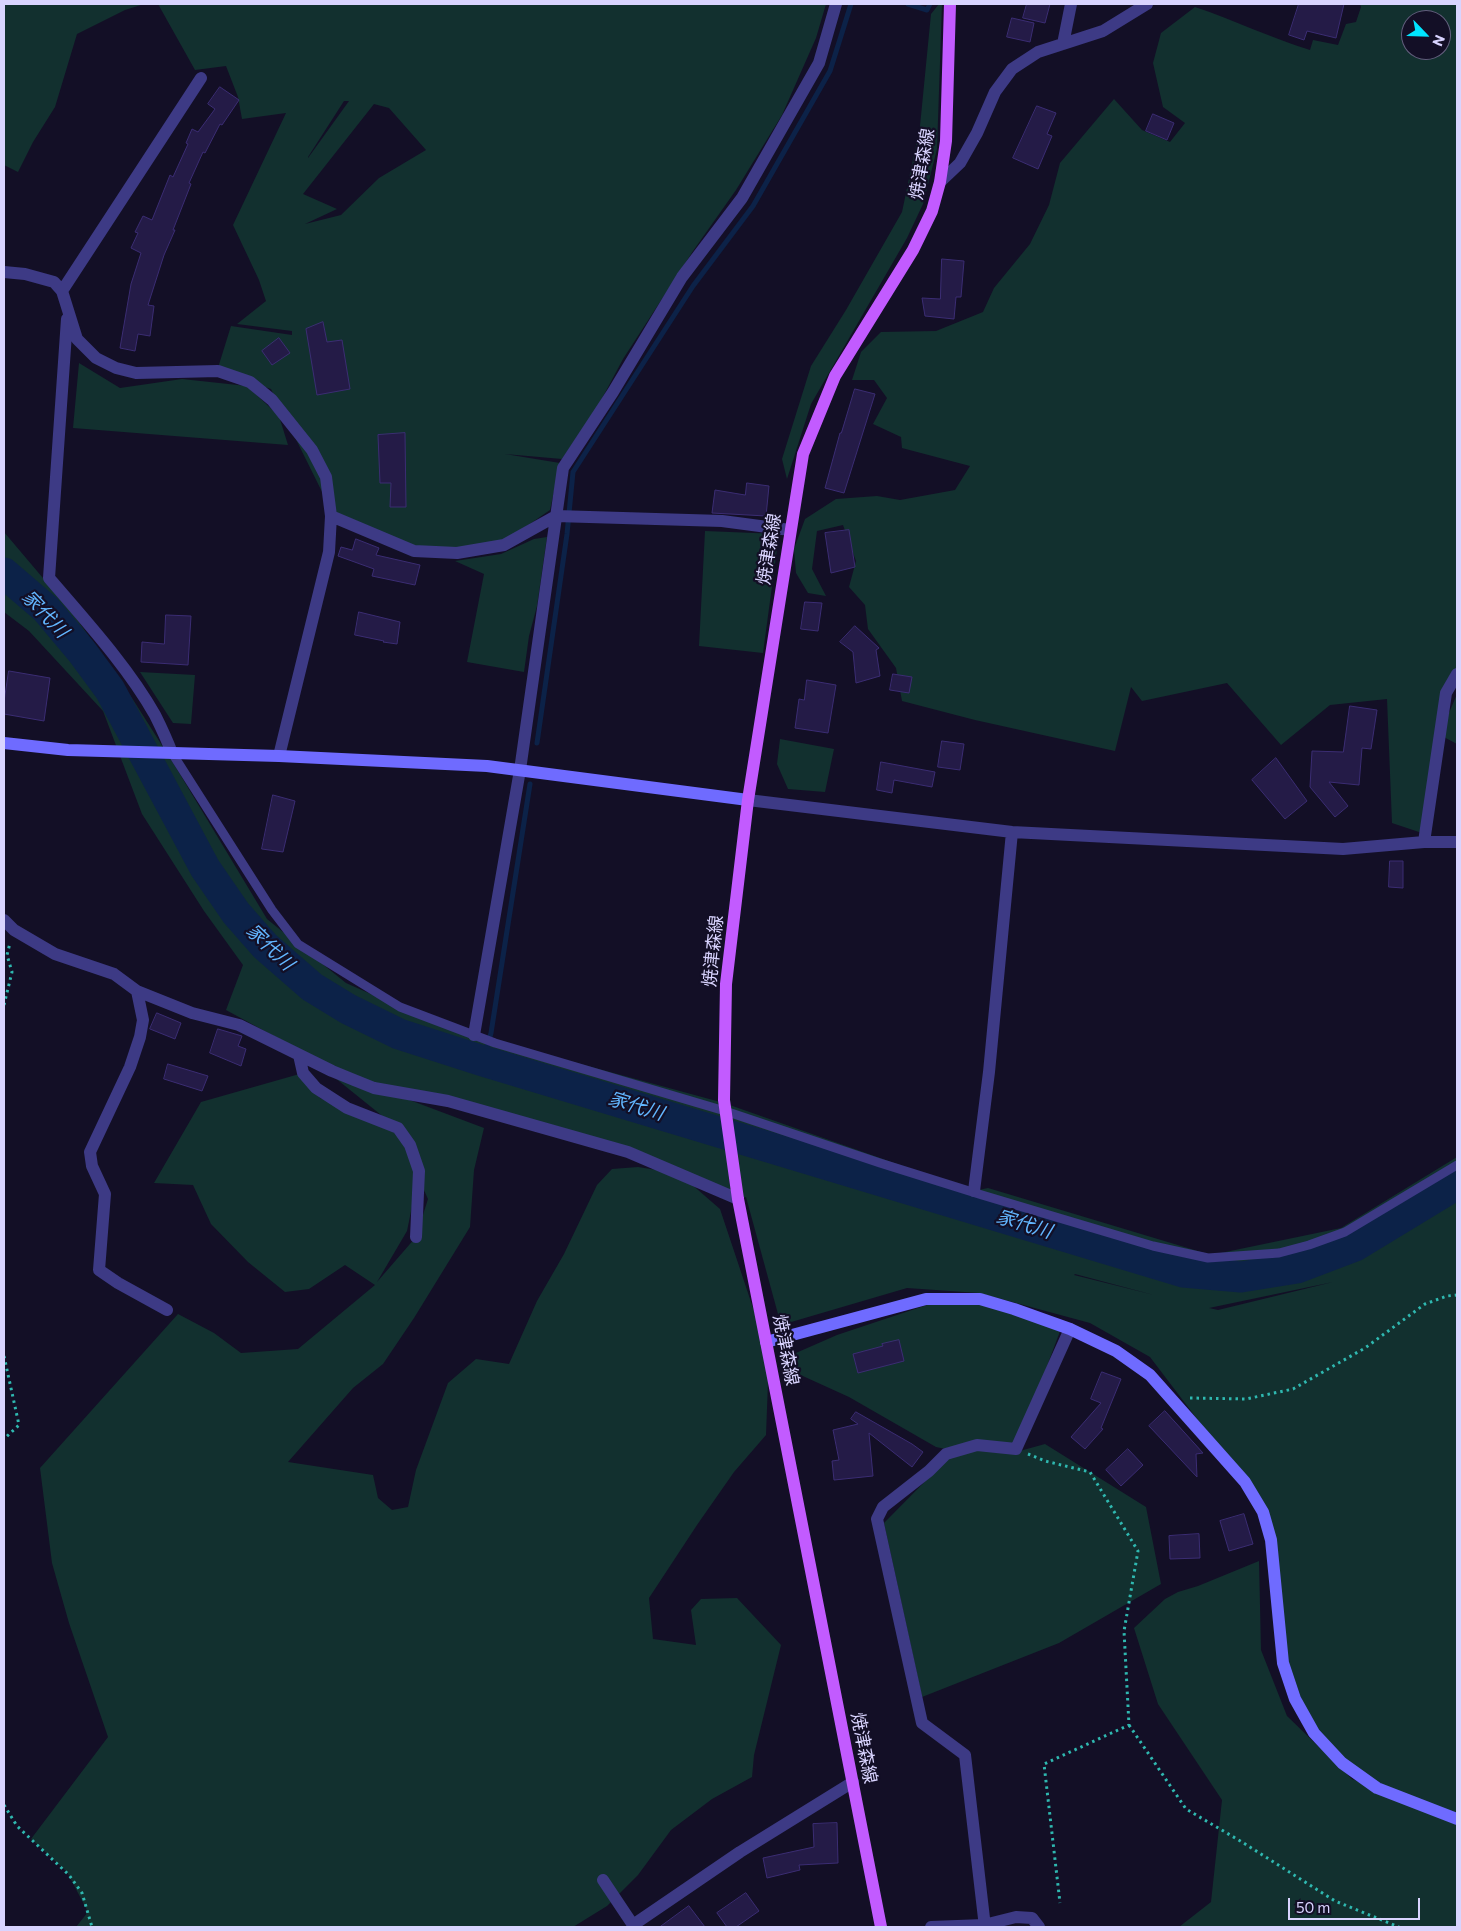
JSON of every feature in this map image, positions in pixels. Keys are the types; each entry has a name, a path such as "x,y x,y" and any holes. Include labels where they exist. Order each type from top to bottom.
{"main road":[{"name":"焼津森線","path":"881,1927 738,1199 725,1106 726,984 748,800 802,454 835,376 913,250 932,211 940,182 946,141 950,4"}],"street":[{"path":"479,1037 559,516 563,468 613,392 682,277 742,198 819,63 836,4"},
{"path":"1063,44 1071,4"},
{"path":"940,182 960,163 977,133 995,92 1012,70 1038,52 1103,30 1147,4"},
{"path":"62,291 201,78"},
{"path":"4,272 25,274 54,282 62,291 77,338 96,358 116,368 136,373 218,371 250,382 272,400 312,450 326,477 331,516 329,552 279,756"},
{"path":"68,310 49,578 100,637 127,674 154,714 172,753"},
{"path":"331,516 414,551 457,553 504,545 559,516 722,521 790,530"},
{"path":"1424,842 1446,693 1457,674"},
{"path":"4,743 68,750 279,756 488,766 1012,832 1343,848 1424,842 1457,842"},
{"path":"974,1191 989,1072 1012,832"},
{"path":"4,920 14,930 55,954 114,974 137,991 192,1013 239,1025 332,1071 374,1088 448,1102 628,1152 738,1199"},
{"path":"137,991 143,1020 140,1037 130,1067 90,1152 92,1166 106,1194 99,1270 118,1283 167,1310"},
{"path":"299,1055 303,1073 316,1088 346,1108 398,1128 410,1145 419,1171 416,1237"},
{"path":"766,1342 926,1299 980,1299 1070,1329 1116,1351 1150,1375 1245,1482 1263,1512 1271,1540 1283,1663 1295,1699 1314,1733 1342,1763 1377,1788 1457,1819"},
{"path":"984,1926 965,1755 922,1723 878,1519 883,1507 929,1471 946,1454 977,1445 1016,1449 1070,1329"},
{"path":"603,1880 633,1925 740,1852 853,1782"},
{"path":"931,1927 984,1926 1016,1917 1032,1918 1039,1927"}],"lane":[{"path":"172,753 235,854 272,910 298,944 400,1007 495,1043 725,1106 880,1163 1153,1246 1208,1258 1280,1253 1345,1232 1457,1165"}],"path":[{"path":"4,1005 12,972 7,955 14,930"},
{"path":"1169,1398 1246,1399 1293,1389 1365,1348 1425,1304 1447,1296 1457,1295"},
{"path":"4,1356 19,1425 4,1439"},
{"path":"1016,1449 1045,1461 1090,1472 1138,1551 1124,1631 1129,1725 1186,1809 1242,1842 1334,1901 1399,1927"},
{"path":"1060,1903 1044,1764 1129,1725"},
{"path":"4,1805 16,1826 69,1875 82,1893 92,1927"}],"green space":[{"path":"4,4 144,4 125,10 77,34 55,107 33,142 18,172 4,165"},
{"path":"158,4 826,4 816,38 782,115 736,190 693,251 623,359 599,404 562,459 505,454 560,463 550,510 498,546 414,551 335,518 271,389 217,371 231,326 292,335 292,331 237,324 266,301 259,280 233,225 286,113 242,119 238,97 226,66 195,70","holes":["344,101 349,101 308,158 308,157","374,104 389,108 426,150 379,178 341,215 305,224 337,209 303,194"]},
{"path":"939,4 942,4 937,149 923,204 907,238 811,404 787,479 782,459 811,366 846,310 902,212 920,126 931,14"},
{"path":"1360,4 1457,4 1457,674 1441,732 1457,694 1457,744 1440,735 1425,834 1392,823 1387,699 1330,705 1281,745 1227,683 1142,701 1131,687 1115,751 975,720 902,701 896,668 868,629 865,605 849,587 856,561 843,525 817,531 812,569 826,596 808,593 796,573 794,549 805,519 836,499 877,496 900,500 955,490 970,466 902,448 901,437 873,424 887,398 874,380 852,380 861,352 881,332 936,331 983,312 994,288 1030,244 1049,205 1060,163 1114,99 1142,130 1170,142 1185,123 1163,107 1153,63 1161,33 1195,7 1310,50 1313,40 1338,45 1346,24 1356,22 1361,7"},
{"path":"79,363 120,388 182,379 247,386 279,416 288,445 73,428"},
{"path":"705,531 779,534 763,653 699,646"},
{"path":"4,532 70,610 120,679 267,919 346,983 436,1023 724,1103 974,1191 988,1188 1211,1255 1341,1228 1457,1157 1457,1816 1381,1789 1328,1744 1302,1705 1281,1653 1264,1507 1150,1357 1090,1323 979,1293 907,1288 781,1325 746,1197 738,1199 682,1176 720,1209 769,1356 766,1435 734,1472 649,1598 653,1639 696,1645 691,1610 701,1599 737,1598 781,1645 754,1755 752,1777 712,1799 671,1830 638,1875 607,1906 573,1927 76,1927 88,1912 67,1872 31,1839 108,1737 69,1623 52,1563 40,1468 178,1314 214,1333 241,1353 298,1349 375,1285 345,1265 309,1289 285,1292 248,1262 211,1224 193,1185 154,1183 201,1102 303,1073 320,1098 396,1127 319,1065 340,1072 226,1010 243,965 204,911 142,814 103,711 29,631 4,612","holes":["375,1087 638,1156 676,1173 638,1167 612,1169 597,1185 564,1254 537,1301 509,1364 476,1359 448,1383 416,1470 408,1507 392,1510 378,1498 373,1475 288,1462 353,1388 383,1364 414,1318 470,1227 474,1170 484,1128","418,1177 428,1199 416,1237 377,1282 407,1231","1075,1274 1154,1295 1074,1275","1333,1282 1218,1310 1209,1308"]},
{"path":"547,537 537,606 529,636 524,672 467,662 484,574 455,561 501,554 534,539"},
{"path":"140,672 195,675 191,724 173,723"},
{"path":"780,739 834,749 825,792 788,789 777,764"},
{"path":"990,1302 1062,1326 1016,1452 1045,1444 1146,1507 1161,1584 1059,1643 922,1697 884,1523 955,1451 936,1447 849,1397 794,1372 789,1356 837,1335 927,1305"},
{"path":"1259,1561 1261,1650 1287,1716 1352,1779 1457,1820 1457,1927 1179,1927 1211,1902 1222,1800 1158,1704 1134,1628 1165,1599 1178,1592 1198,1586"}],"building":[{"path":"1027,4 1050,4 1045,23 1023,18"},
{"path":"1299,4 1344,4 1336,38 1307,31 1304,40 1289,35"},
{"path":"1012,18 1034,23 1030,42 1007,37"},
{"path":"220,87 239,100 222,125 220,124 205,153 203,152 189,183 191,184 164,255 148,305 154,306 150,336 138,334 135,351 120,348 131,284 141,253 131,248 138,233 135,232 143,216 152,220 170,175 173,177 188,144 186,143 192,129 198,132 215,109 208,104"},
{"path":"1037,106 1056,113 1047,134 1052,136 1038,169 1013,158"},
{"path":"1153,114 1174,123 1167,140 1146,131"},
{"path":"942,259 964,261 961,297 956,297 954,319 925,316 922,298 940,299"},
{"path":"323,322 327,342 342,340 350,389 317,395 306,329"},
{"path":"279,338 290,353 272,365 262,351"},
{"path":"855,389 875,394 844,493 825,488 840,433"},
{"path":"405,433 406,507 390,507 391,483 380,483 378,435"},
{"path":"747,483 769,486 766,516 712,513 715,490 745,495"},
{"path":"849,530 855,567 831,573 825,533"},
{"path":"356,539 379,548 376,555 420,565 415,585 372,576 374,569 338,556 341,547 352,550"},
{"path":"805,602 822,603 818,631 801,629"},
{"path":"359,612 400,622 397,644 355,635"},
{"path":"166,615 191,616 188,665 141,662 142,642 164,644"},
{"path":"855,626 879,648 876,650 880,676 856,683 853,652 840,642"},
{"path":"9,671 50,678 44,721 4,714"},
{"path":"893,674 912,677 909,693 890,690"},
{"path":"807,680 836,685 828,733 795,728 799,699 804,700"},
{"path":"1350,706 1377,710 1371,749 1362,748 1359,785 1329,782 1348,806 1335,817 1310,787 1312,751 1343,752"},
{"path":"942,741 964,744 960,770 938,767"},
{"path":"1276,758 1307,801 1285,819 1252,780"},
{"path":"881,762 935,772 932,787 894,780 892,793 877,790"},
{"path":"273,795 295,801 283,852 262,849"},
{"path":"1390,861 1403,861 1403,888 1389,887"},
{"path":"157,1013 181,1023 175,1039 150,1029"},
{"path":"218,1029 242,1036 238,1046 246,1049 241,1066 210,1053"},
{"path":"168,1064 208,1076 202,1091 164,1079"},
{"path":"899,1340 904,1361 858,1373 853,1354"},
{"path":"1102,1372 1121,1379 1101,1428 1103,1429 1085,1449 1071,1437 1101,1403 1091,1399"},
{"path":"1165,1411 1203,1453 1196,1454 1197,1477 1149,1426"},
{"path":"856,1412 923,1452 912,1467 869,1433 873,1476 834,1480 832,1461 839,1460 833,1430 858,1424 851,1419"},
{"path":"1128,1449 1143,1465 1121,1486 1106,1470"},
{"path":"1244,1514 1253,1544 1229,1551 1220,1521"},
{"path":"1199,1534 1200,1558 1170,1559 1169,1536"},
{"path":"837,1823 838,1863 799,1865 800,1870 767,1878 763,1858 814,1847 813,1824"},
{"path":"746,1893 759,1911 736,1927 727,1927 717,1913"},
{"path":"689,1906 705,1927 660,1927"}],"waterway":[{"path":"537,743 567,534 573,472 693,286 753,206 830,71 851,4"},
{"path":"908,4 927,10 930,4"},
{"name":"家代川","path":"4,573 46,609 82,652 110,690 205,868 236,913 265,946 312,987 348,1009 399,1034 1183,1272 1241,1277 1297,1268 1355,1246 1457,1184"},
{"path":"483,1061 491,1033 530,784"}]}
